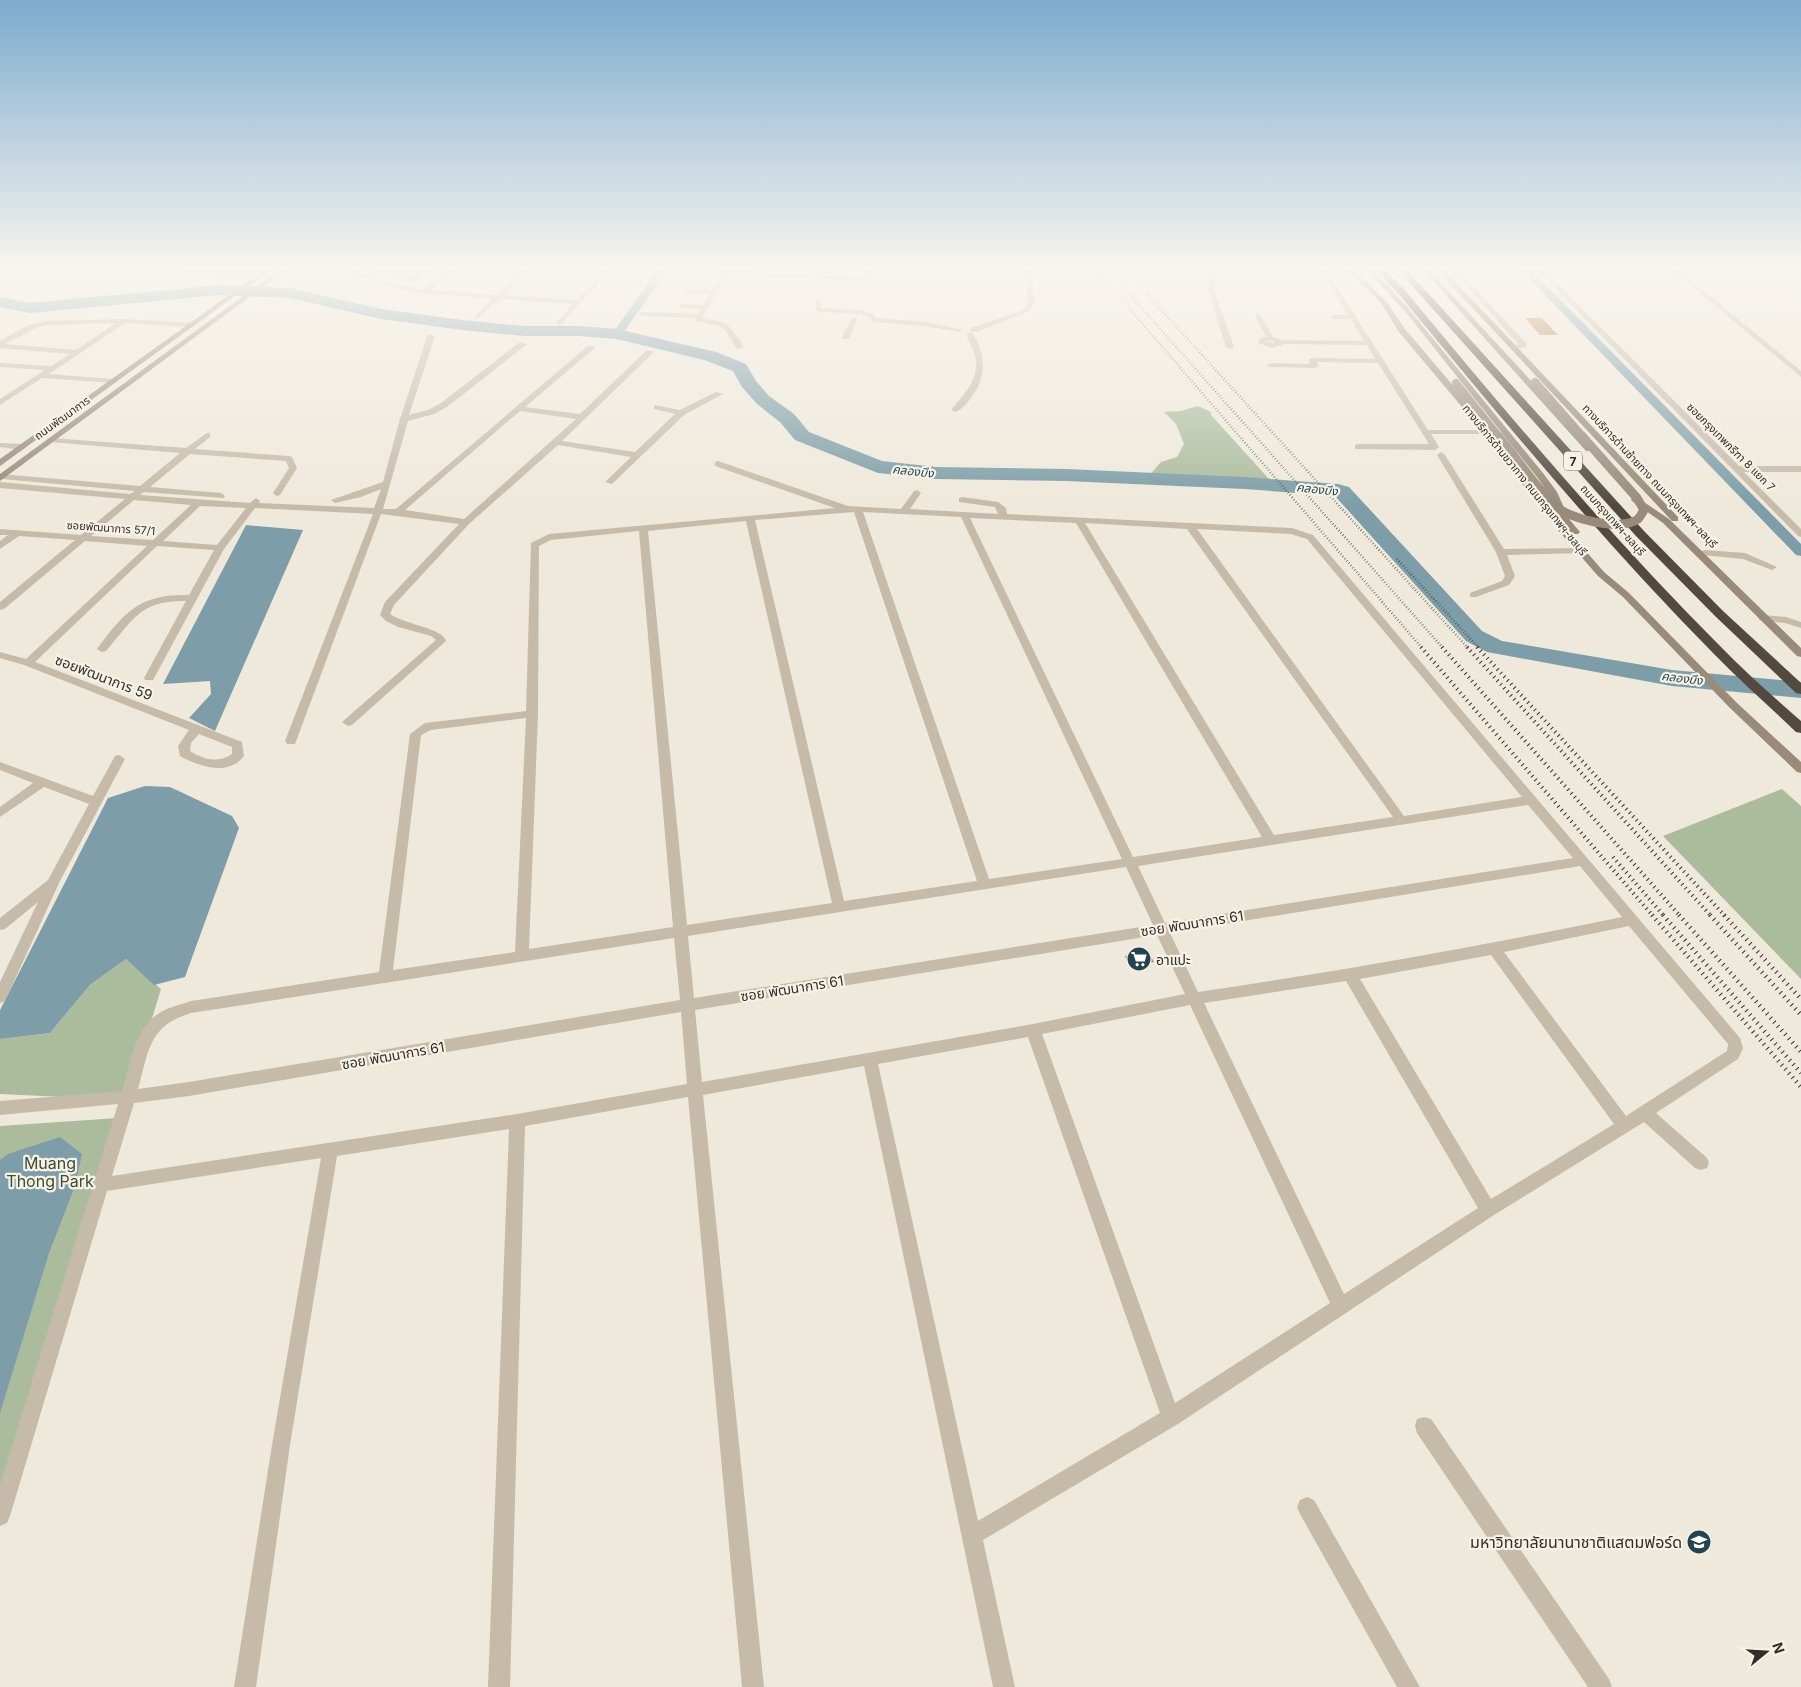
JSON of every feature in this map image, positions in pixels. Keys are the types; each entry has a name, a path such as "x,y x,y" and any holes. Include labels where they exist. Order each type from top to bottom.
{"highway":[{"name":"ถนนกรุงเทพฯ-ชลบุรี","path":"1449,349 1568,490 1706,639 1801,729"},
{"name":"ถนนกรุงเทพฯ-ชลบุรี","path":"1473,349 1591,481 1669,563 1752,645 1801,690"}],"main road":[{"name":"ถนนพัฒนาการ","path":"0,463 159,349"},
{"name":"ถนนพัฒนาการ","path":"1,480 39,449 176,349"},
{"name":"ทางบริการด้านขวาทาง ถนนกรุงเทพฯ-ชลบุรี","path":"1417,349 1580,551 1601,574 1626,595 1733,705 1801,769"},
{"path":"1429,349 1555,506 1573,516 1603,524 1622,524 1642,516 1644,510 1637,498 1506,349"},
{"name":"ทางบริการด้านขวาทาง ถนนกรุงเทพฯ-ชลบุรี","path":"1438,349 1553,492 1565,520 1611,572 1626,595"},
{"name":"ทางบริการด้านซ้ายทาง ถนนกรุงเทพฯ-ชลบุรี","path":"1498,349 1634,498 1660,515 1801,654"},
{"name":"ทางบริการด้านซ้ายทาง ถนนกรุงเทพฯ-ชลบุรี","path":"1516,349 1706,553 1716,570"},
{"path":"22,447 39,449"}],"street":[{"path":"42,349 78,352"},
{"path":"0,403 83,349"},
{"path":"291,741 387,484 404,419 427,349"},
{"path":"404,419 431,412 444,405 518,349"},
{"path":"398,512 590,349"},
{"path":"955,410 966,401 977,384 979,353 978,349"},
{"path":"1272,349 1273,362 1316,366 1312,360 1380,361"},
{"path":"1358,447 1435,447 1372,349"},
{"name":"ซอยกรุงเทพกรีฑา 8 แยก 7","path":"1618,349 1801,534"},
{"path":"1769,349 1801,375"},
{"path":"348,722 441,641 440,637 435,634 388,618 385,615 386,610 466,522 556,442 650,352"},
{"path":"0,365 54,368"},
{"path":"41,376 113,381"},
{"path":"0,392 15,393"},
{"path":"609,482 681,413 719,394"},
{"path":"518,408 582,417"},
{"path":"657,408 681,413"},
{"path":"1426,432 1486,432"},
{"path":"0,607 207,435"},
{"path":"51,440 290,459 293,468 277,493"},
{"path":"556,442 636,455"},
{"path":"0,446 22,447"},
{"path":"1441,455 1500,552 1510,576 1506,583 1473,595"},
{"path":"718,464 854,510"},
{"path":"1736,468 1801,469"},
{"path":"1,480 143,488 255,502 379,506"},
{"path":"1,480 130,498 198,503 335,500 466,522"},
{"path":"335,500 358,495 387,484"},
{"path":"903,512 917,493"},
{"path":"962,500 998,505 1002,508 1002,518"},
{"path":"149,678 220,548 255,502"},
{"path":"28,663 198,503"},
{"path":"854,510 985,885"},
{"path":"522,956 532,714 534,545 536,542 549,537 854,510 1292,531 1310,537 1731,1036 1736,1048 1733,1055 1645,1113 1488,1210 1171,1417 972,1536"},
{"path":"965,516 1129,863 1163,928 1340,1306"},
{"path":"750,518 839,907"},
{"path":"1079,521 1270,841"},
{"path":"1191,526 1401,820"},
{"path":"643,529 680,932 754,1687"},
{"name":"ซอยพัฒนาการ 57/1","path":"0,532 220,548"},
{"path":"0,546 17,533"},
{"path":"1500,552 1580,551"},
{"path":"1706,553 1745,556 1772,567"},
{"path":"102,649 139,609 148,602 171,598 193,598"},
{"path":"1763,618 1786,620 1801,625"},
{"name":"ซอยพัฒนาการ 59","path":"0,656 28,663 197,729 238,746 238,756 233,760 216,765 184,754 185,743 197,729"},
{"path":"385,978 416,734 425,727 532,714"},
{"path":"0,997 54,881 120,760"},
{"path":"0,766 98,802"},
{"path":"0,813 42,782"},
{"path":"0,1516 146,1038 154,1024 169,1014 191,1007 1533,800"},
{"name":"ซอย พัฒนาการ 61","path":"0,1108 127,1097 189,1089 687,1005 1584,860"},
{"path":"0,925 54,881"},
{"path":"100,1184 517,1120 1033,1030 1196,998 1350,975 1494,949 1633,920"},
{"path":"1494,949 1624,1126"},
{"path":"1350,975 1488,1210"},
{"path":"1033,1030 1171,1417"},
{"path":"870,1059 1004,1687"},
{"path":"1645,1113 1702,1163"},
{"path":"499,1687 517,1120"},
{"path":"245,1687 281,1446 330,1150"},
{"path":"1424,1426 1601,1687"},
{"path":"1307,1507 1409,1687"}],"green space":[{"path":"1198,406 1211,412 1211,415 1269,479 1146,479 1161,462 1177,457 1184,444 1176,424 1164,412 1181,411"},
{"path":"1782,789 1801,806 1801,979 1663,836"},
{"path":"126,959 161,989 127,1100 0,1094 0,1039 50,1033 90,985"},
{"name":"Muang Thong Park","path":"118,1118 0,1487 0,1126"}],"water":[{"path":"246,525 303,530 215,731 189,718 211,694 210,681 163,684"},
{"path":"145,786 170,787 232,816 239,828 185,977 154,985 126,959 90,985 50,1033 0,1039 0,1010 108,798"},
{"path":"60,1137 82,1154 75,1186 49,1253 0,1413 0,1160 8,1154"}],"building":[{"name":"อาแปะ","path":"1147,950 1154,962 1130,967 1125,956"}],"waterway":[{"name":"คลองบึง","path":"679,349 710,356 740,368 748,383 763,400 787,418 802,436 878,467 936,473 1066,475 1245,483 1342,491 1474,636 1495,647 1672,678 1801,690"},
{"path":"1603,349 1801,552"}],"railway":[{"path":"1164,349 1422,648"},
{"path":"1178,349 1443,648"},
{"path":"1196,349 1468,648"},
{"path":"1397,559 1479,648"},
{"path":"1421,647 1653,916"},
{"path":"1442,647 1680,916"},
{"path":"1467,647 1711,916"},
{"path":"1477,647 1725,916"},
{"path":"1613,857 1664,916"},
{"path":"1652,915 1801,1087"},
{"path":"1663,915 1801,1073"},
{"path":"1679,915 1801,1052"},
{"path":"1710,915 1801,1015"},
{"path":"1724,915 1801,999"}],"place":[{"name":"อาแปะ","path":"1139,959"},
{"name":"มหาวิทยาลัยนานาชาติแสตมฟอร์ด","path":"1699,1542"}]}
